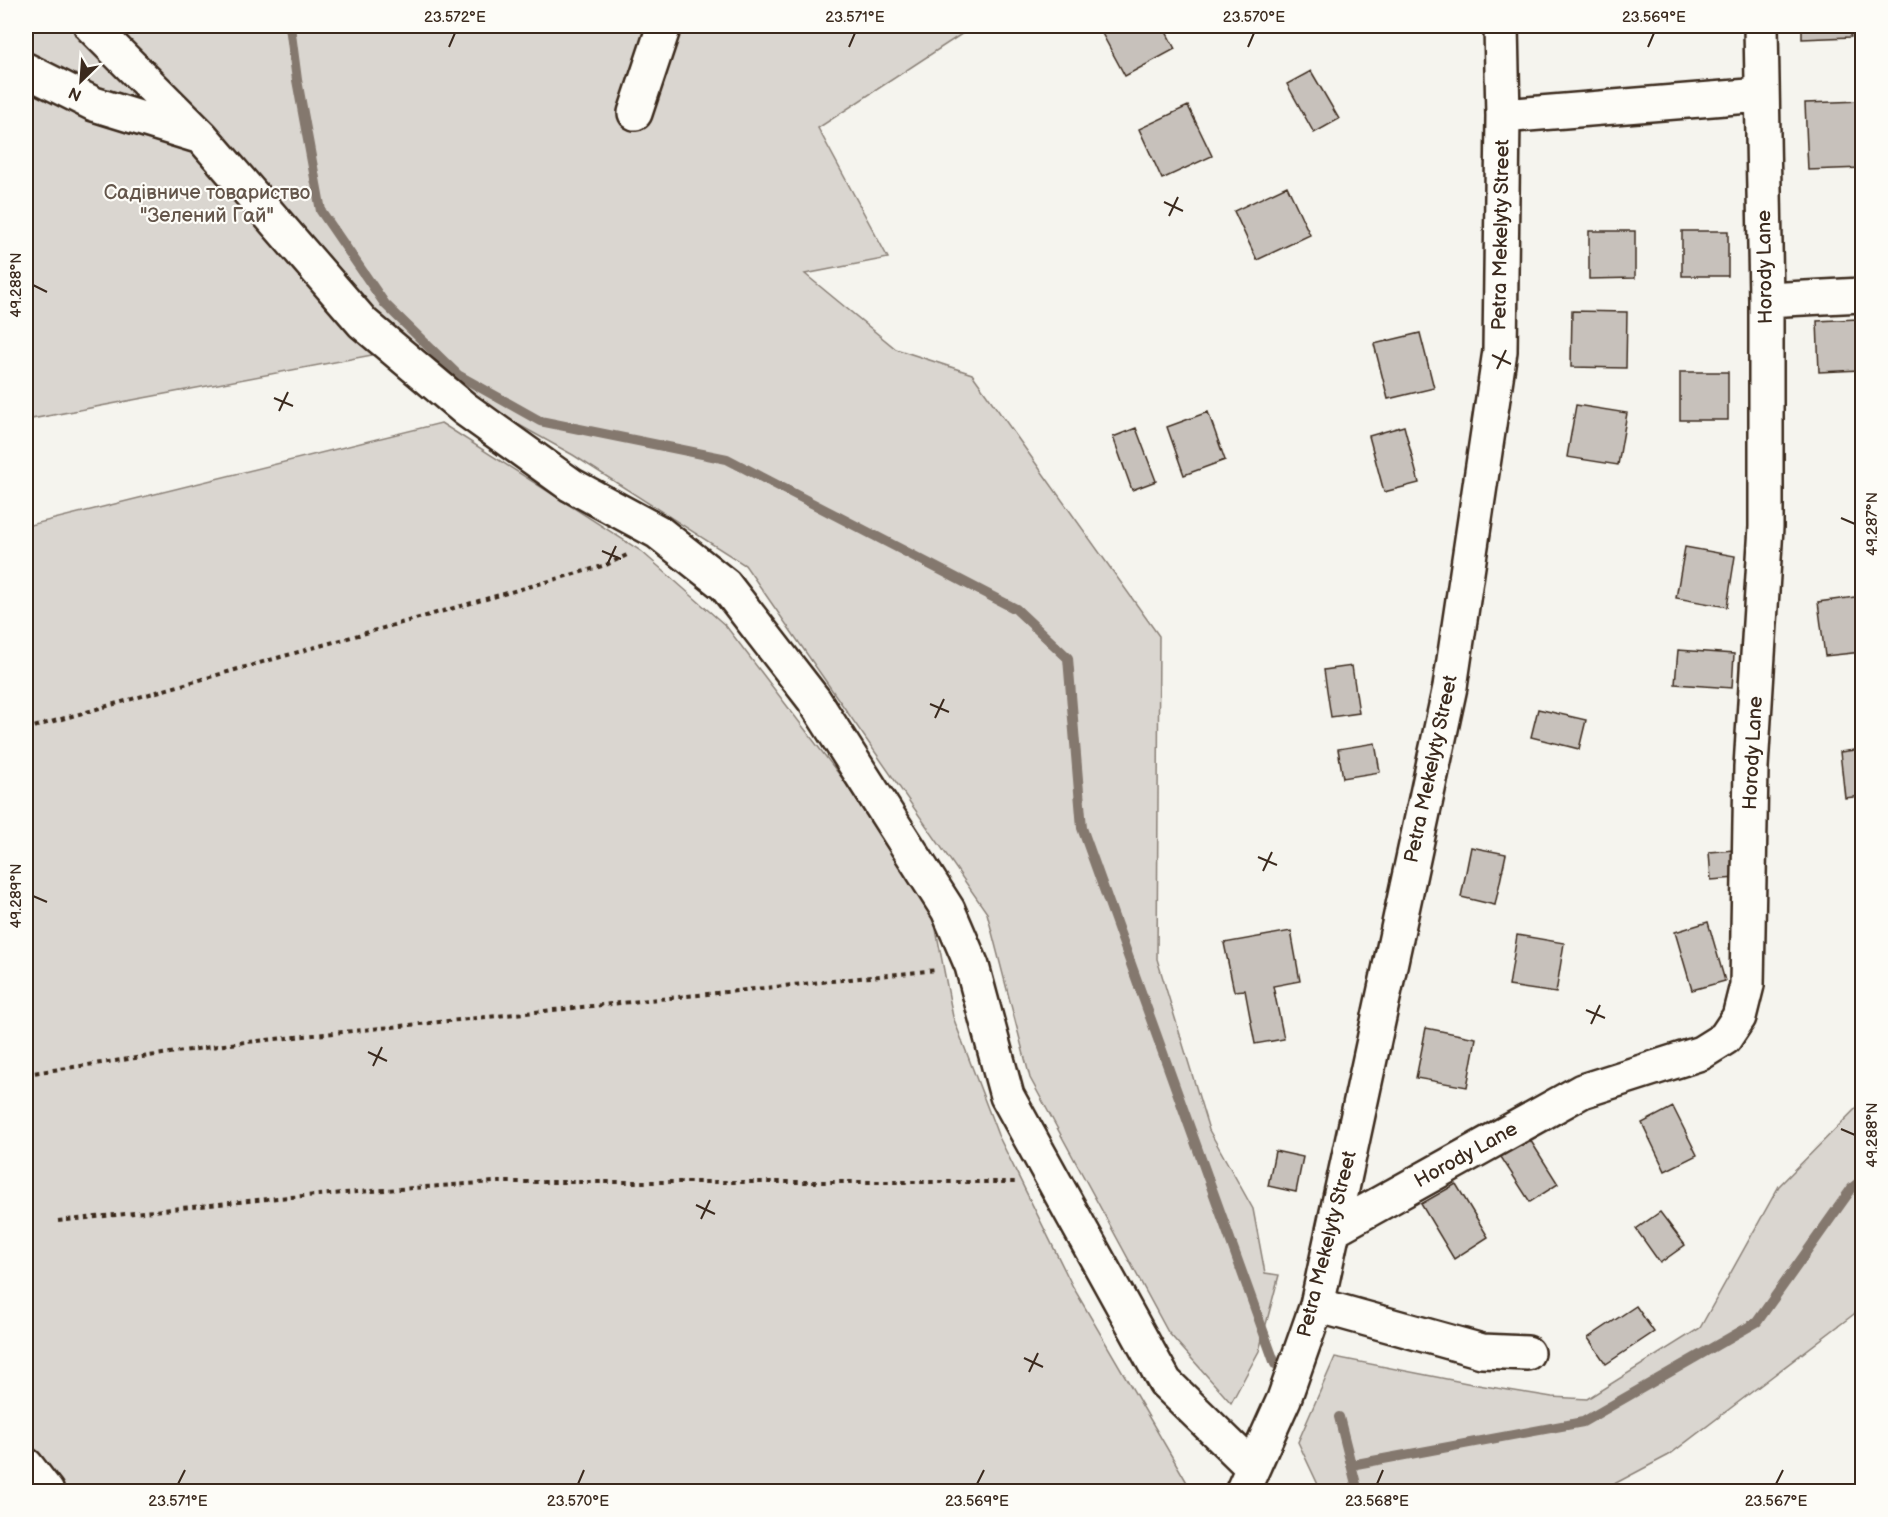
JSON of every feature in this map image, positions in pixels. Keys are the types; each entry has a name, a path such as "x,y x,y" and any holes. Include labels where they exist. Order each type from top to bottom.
{"street":[{"path":"91,26 202,137 363,323 465,409 571,485 658,531 725,585 813,700 948,910 972,966 1007,1096 1165,1382 1247,1479"},
{"path":"635,113 664,26"},
{"name":"Petra Mekelyty Street","path":"1247,1479 1284,1399 1317,1305 1451,675 1500,351 1503,116 1501,26"},
{"name":"Horody Lane","path":"1334,1229 1582,1090 1701,1053 1725,1038 1739,1017 1747,985 1751,767 1766,527 1766,300 1761,26"},
{"path":"26,70 94,104 202,137"},
{"path":"1503,116 1761,95"},
{"path":"1766,300 1863,296"},
{"path":"1317,1305 1482,1352 1527,1353"},
{"path":"26,1465 47,1491"}],"path":[{"path":"26,729 606,565 625,557 658,531"},
{"path":"26,1074 237,1043 972,966"},
{"path":"58,1221 277,1198 494,1182 1055,1182"}],"green space":[{"name":"Садівниче товариство \"Зелений Гай\"","path":"26,26 974,26 818,128 888,258 805,274 896,349 972,374 1159,636 1157,959 1209,1130 1253,1209 1265,1273 1279,1275 1259,1351 1231,1403 1168,1332 1030,1078 987,913 745,565 573,455 478,402 409,348 26,420"},
{"path":"441,423 641,551 726,626 842,778 934,919 953,1017 998,1135 1073,1287 1192,1491 56,1491 26,1456 26,526"},
{"path":"1862,1102 1862,1308 1669,1455 1601,1491 1321,1491 1298,1442 1335,1357 1472,1384 1552,1397 1587,1399 1700,1328 1779,1186"}],"building":[{"path":"1098,26 1163,26 1175,49 1125,76"},
{"path":"1802,26 1851,26 1851,37 1802,39"},
{"path":"1311,71 1339,119 1314,133 1287,84"},
{"path":"1862,101 1862,168 1808,170 1805,103"},
{"path":"1188,106 1212,156 1162,179 1139,129"},
{"path":"1287,186 1310,235 1257,260 1234,211"},
{"path":"1589,231 1635,231 1635,278 1589,279"},
{"path":"1682,231 1728,231 1728,276 1682,276"},
{"path":"1572,311 1627,312 1626,368 1571,367"},
{"path":"1858,319 1860,370 1819,372 1817,321"},
{"path":"1420,333 1434,388 1388,399 1374,344"},
{"path":"1680,372 1728,372 1728,420 1680,420"},
{"path":"1576,405 1627,413 1618,465 1567,457"},
{"path":"1208,412 1225,460 1184,475 1167,427"},
{"path":"1404,426 1419,483 1384,492 1369,436"},
{"path":"1136,428 1156,481 1132,490 1113,437"},
{"path":"1685,547 1735,556 1727,607 1676,598"},
{"path":"1862,596 1862,652 1825,656 1818,602"},
{"path":"1678,650 1734,654 1732,688 1675,684"},
{"path":"1352,666 1359,713 1331,717 1324,670"},
{"path":"1538,709 1586,720 1579,749 1531,737"},
{"path":"1375,743 1380,772 1343,778 1338,749"},
{"path":"1862,749 1862,796 1845,798 1840,752"},
{"path":"1471,847 1506,854 1495,905 1461,897"},
{"path":"1747,849 1749,877 1711,880 1709,852"},
{"path":"1708,922 1725,981 1692,990 1675,932"},
{"path":"1291,931 1300,981 1273,986 1284,1039 1255,1044 1245,990 1234,991 1224,943"},
{"path":"1517,935 1564,943 1556,993 1509,986"},
{"path":"1426,1028 1476,1038 1467,1087 1416,1078"},
{"path":"1673,1107 1697,1155 1665,1171 1642,1123"},
{"path":"1529,1138 1558,1184 1530,1202 1501,1157"},
{"path":"1275,1151 1303,1157 1296,1192 1268,1186"},
{"path":"1456,1184 1488,1237 1454,1259 1421,1204"},
{"path":"1660,1212 1685,1245 1660,1263 1636,1229"},
{"path":"1636,1306 1654,1332 1606,1364 1588,1338"}],"waterway":[{"path":"290,26 297,80 321,211 385,304 458,375 540,421 727,459 1016,609 1068,658 1082,828 1275,1364"},
{"path":"1351,1465 1583,1422 1757,1322 1852,1188 1862,1180"},
{"path":"1339,1417 1358,1492"}]}
